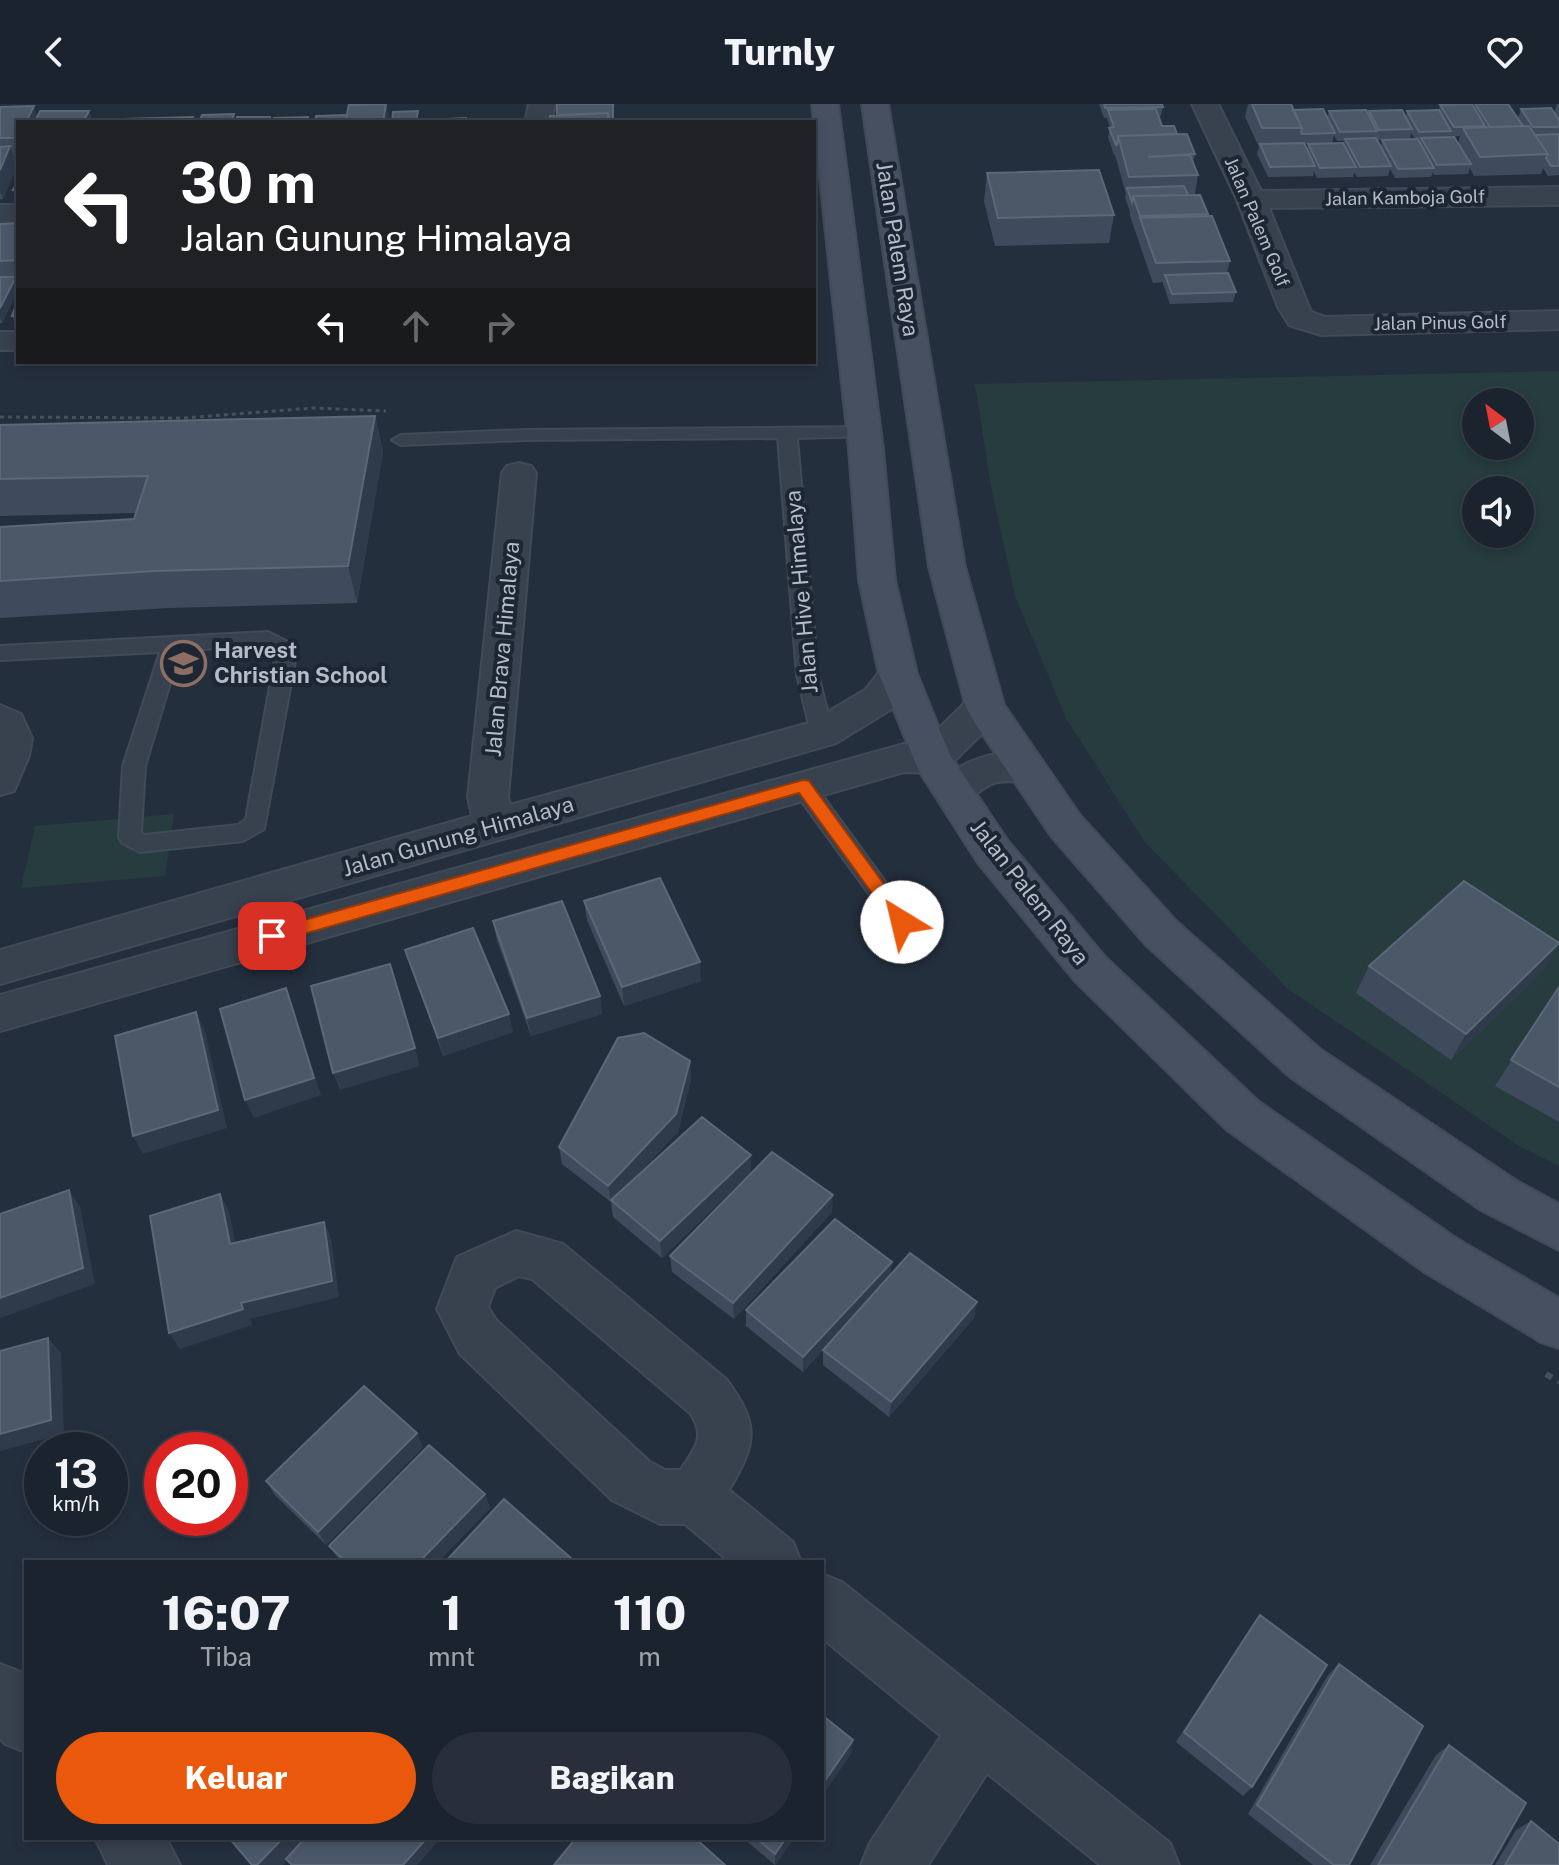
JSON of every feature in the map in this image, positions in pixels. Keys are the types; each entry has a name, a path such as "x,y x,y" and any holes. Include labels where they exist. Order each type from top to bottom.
{"street":[{"name":"Jalan Palem Raya","path":"825,104 877,580 898,674 944,775 993,852 1090,969 1243,1116 1440,1255 1559,1325"},
{"name":"Jalan Palem Raya","path":"875,104 947,567 985,707 1065,825 1161,933 1305,1063 1498,1195 1559,1228"},
{"name":"Jalan Palem Golf","path":"1205,104 1251,200 1293,307 1300,318 1321,326"},
{"name":"Jalan Kamboja Golf","path":"1251,200 1559,196"},
{"name":"Jalan Pinus Golf","path":"1321,326 1559,320"},
{"name":"Jalan Brava Himalaya","path":"494,825 488,797 519,473"},
{"name":"Jalan Gunung Himalaya","path":"0,967 822,733 879,699 898,674"},
{"path":"985,707 944,775 970,778 1000,765 1026,770"},
{"path":"0,719 8,722 13,730 13,739 0,781"},
{"name":"Jalan Gunung Himalaya","path":"0,1013 904,758 944,775"},
{"path":"731,759 756,799"},
{"path":"695,1497 725,1446 725,1420 708,1396 546,1260 516,1253 475,1273 462,1309 478,1337 631,1481 660,1497 695,1497 771,1560"},
{"path":"824,1604 1148,1865"},
{"path":"0,1693 24,1721"},
{"path":"892,1865 979,1731"},
{"path":"127,1840 149,1865"}],"lane":[{"path":"401,440 525,435 788,442 864,440"},
{"name":"Jalan Hive Himalaya","path":"788,442 800,574 804,665 810,703 822,733"},
{"path":"0,653 268,639 287,650 256,823 243,833 140,844 130,837 134,766 172,645"},
{"path":"803,786 902,922"}],"green space":[{"path":"1559,371 1559,1166 1521,1147 1287,988 1144,841 1066,718 1015,596 991,487 975,384"},
{"path":"174,814 165,876 21,888 35,826"}],"building":[{"path":"386,104 383,120 345,120 349,105"},
{"path":"557,104 613,104 613,119 608,119 608,113 557,115"},
{"path":"1104,104 1162,104 1163,107 1105,108"},
{"path":"1252,104 1291,104 1302,128 1262,128"},
{"path":"1472,104 1485,126 1454,127 1440,105"},
{"path":"1475,104 1508,104 1523,126 1490,127"},
{"path":"34,106 27,120 16,120 16,138 0,138 0,107"},
{"path":"1551,108 1559,120 1559,127 1533,127 1521,109"},
{"path":"1156,109 1162,126 1174,126 1177,134 1118,136 1116,145 1109,128 1114,127 1108,110"},
{"path":"1323,109 1335,133 1302,134 1293,110"},
{"path":"1366,110 1377,131 1340,132 1329,111"},
{"path":"1402,110 1412,129 1379,130 1369,111"},
{"path":"1439,110 1451,131 1419,132 1407,111"},
{"path":"40,111 89,111 84,120 36,120"},
{"path":"418,111 416,120 392,120 393,112"},
{"path":"608,113 609,120 550,120 550,116"},
{"path":"234,114 232,120 200,120 202,115"},
{"path":"347,115 346,120 315,120 316,116"},
{"path":"193,117 192,120 122,119"},
{"path":"237,117 270,117 269,120 236,120"},
{"path":"308,117 307,120 274,118"},
{"path":"1529,126 1548,154 1480,157 1463,128"},
{"path":"1187,134 1195,154 1148,157 1190,155 1198,175 1129,177 1118,136"},
{"path":"1559,134 1559,166 1551,166 1546,158 1548,154 1535,135"},
{"path":"1454,137 1471,164 1437,165 1421,138"},
{"path":"1376,138 1391,166 1360,167 1345,139"},
{"path":"1418,139 1434,168 1398,169 1382,140"},
{"path":"1304,143 1315,166 1270,167 1260,144"},
{"path":"1343,143 1356,167 1320,168 1308,144"},
{"path":"10,146 0,170 0,147"},
{"path":"1099,170 1114,215 998,218 987,173"},
{"path":"1184,186 1188,195 1133,196 1132,202 1127,188"},
{"path":"1200,195 1208,214 1140,216 1133,196"},
{"path":"1212,216 1230,261 1156,263 1140,218"},
{"path":"16,223 16,260 0,261 0,224"},
{"path":"1228,273 1236,292 1172,294 1165,275"},
{"path":"0,277 16,277 0,308"},
{"path":"375,416 348,566 154,571 0,581 0,527 134,519 148,476 0,479 0,425"},
{"path":"660,878 700,962 622,987 584,901"},
{"path":"1464,881 1559,943 1466,1034 1369,966"},
{"path":"562,901 600,996 527,1018 493,921"},
{"path":"473,928 509,1014 438,1038 405,950"},
{"path":"390,964 415,1048 333,1073 311,986"},
{"path":"1559,987 1559,1087 1511,1060"},
{"path":"286,988 314,1078 245,1100 220,1009"},
{"path":"196,1012 218,1110 133,1136 115,1036"},
{"path":"644,1033 690,1061 676,1114 608,1186 559,1147 618,1038"},
{"path":"702,1117 751,1155 660,1241 611,1200"},
{"path":"772,1152 833,1195 733,1303 670,1256"},
{"path":"69,1190 83,1268 0,1298 0,1214"},
{"path":"220,1194 230,1244 324,1222 332,1281 241,1303 243,1309 169,1333 150,1216"},
{"path":"835,1219 892,1262 803,1357 746,1310"},
{"path":"910,1253 977,1302 891,1402 823,1350"},
{"path":"48,1338 51,1420 0,1434 0,1351"},
{"path":"364,1386 417,1433 318,1532 266,1481"},
{"path":"429,1445 485,1494 421,1560 344,1560 329,1546"},
{"path":"504,1499 572,1559 571,1560 447,1560"},
{"path":"1260,1615 1327,1665 1252,1787 1184,1732"},
{"path":"1339,1664 1423,1726 1349,1865 1334,1865 1257,1805"},
{"path":"824,1717 853,1740 824,1782"},
{"path":"1449,1745 1526,1803 1491,1865 1378,1865"},
{"path":"1531,1821 1559,1844 1559,1865 1505,1865"},
{"path":"231,1840 281,1840 257,1865 252,1865"},
{"path":"303,1840 425,1840 403,1865 292,1865 286,1859"},
{"path":"574,1840 697,1840 725,1865 554,1865"},
{"path":"758,1840 785,1840 775,1854"}],"place":[{"name":"Harvest Christian School","path":"183,663"}],"route":[{"path":"272,936 803,786 902,922"}]}
